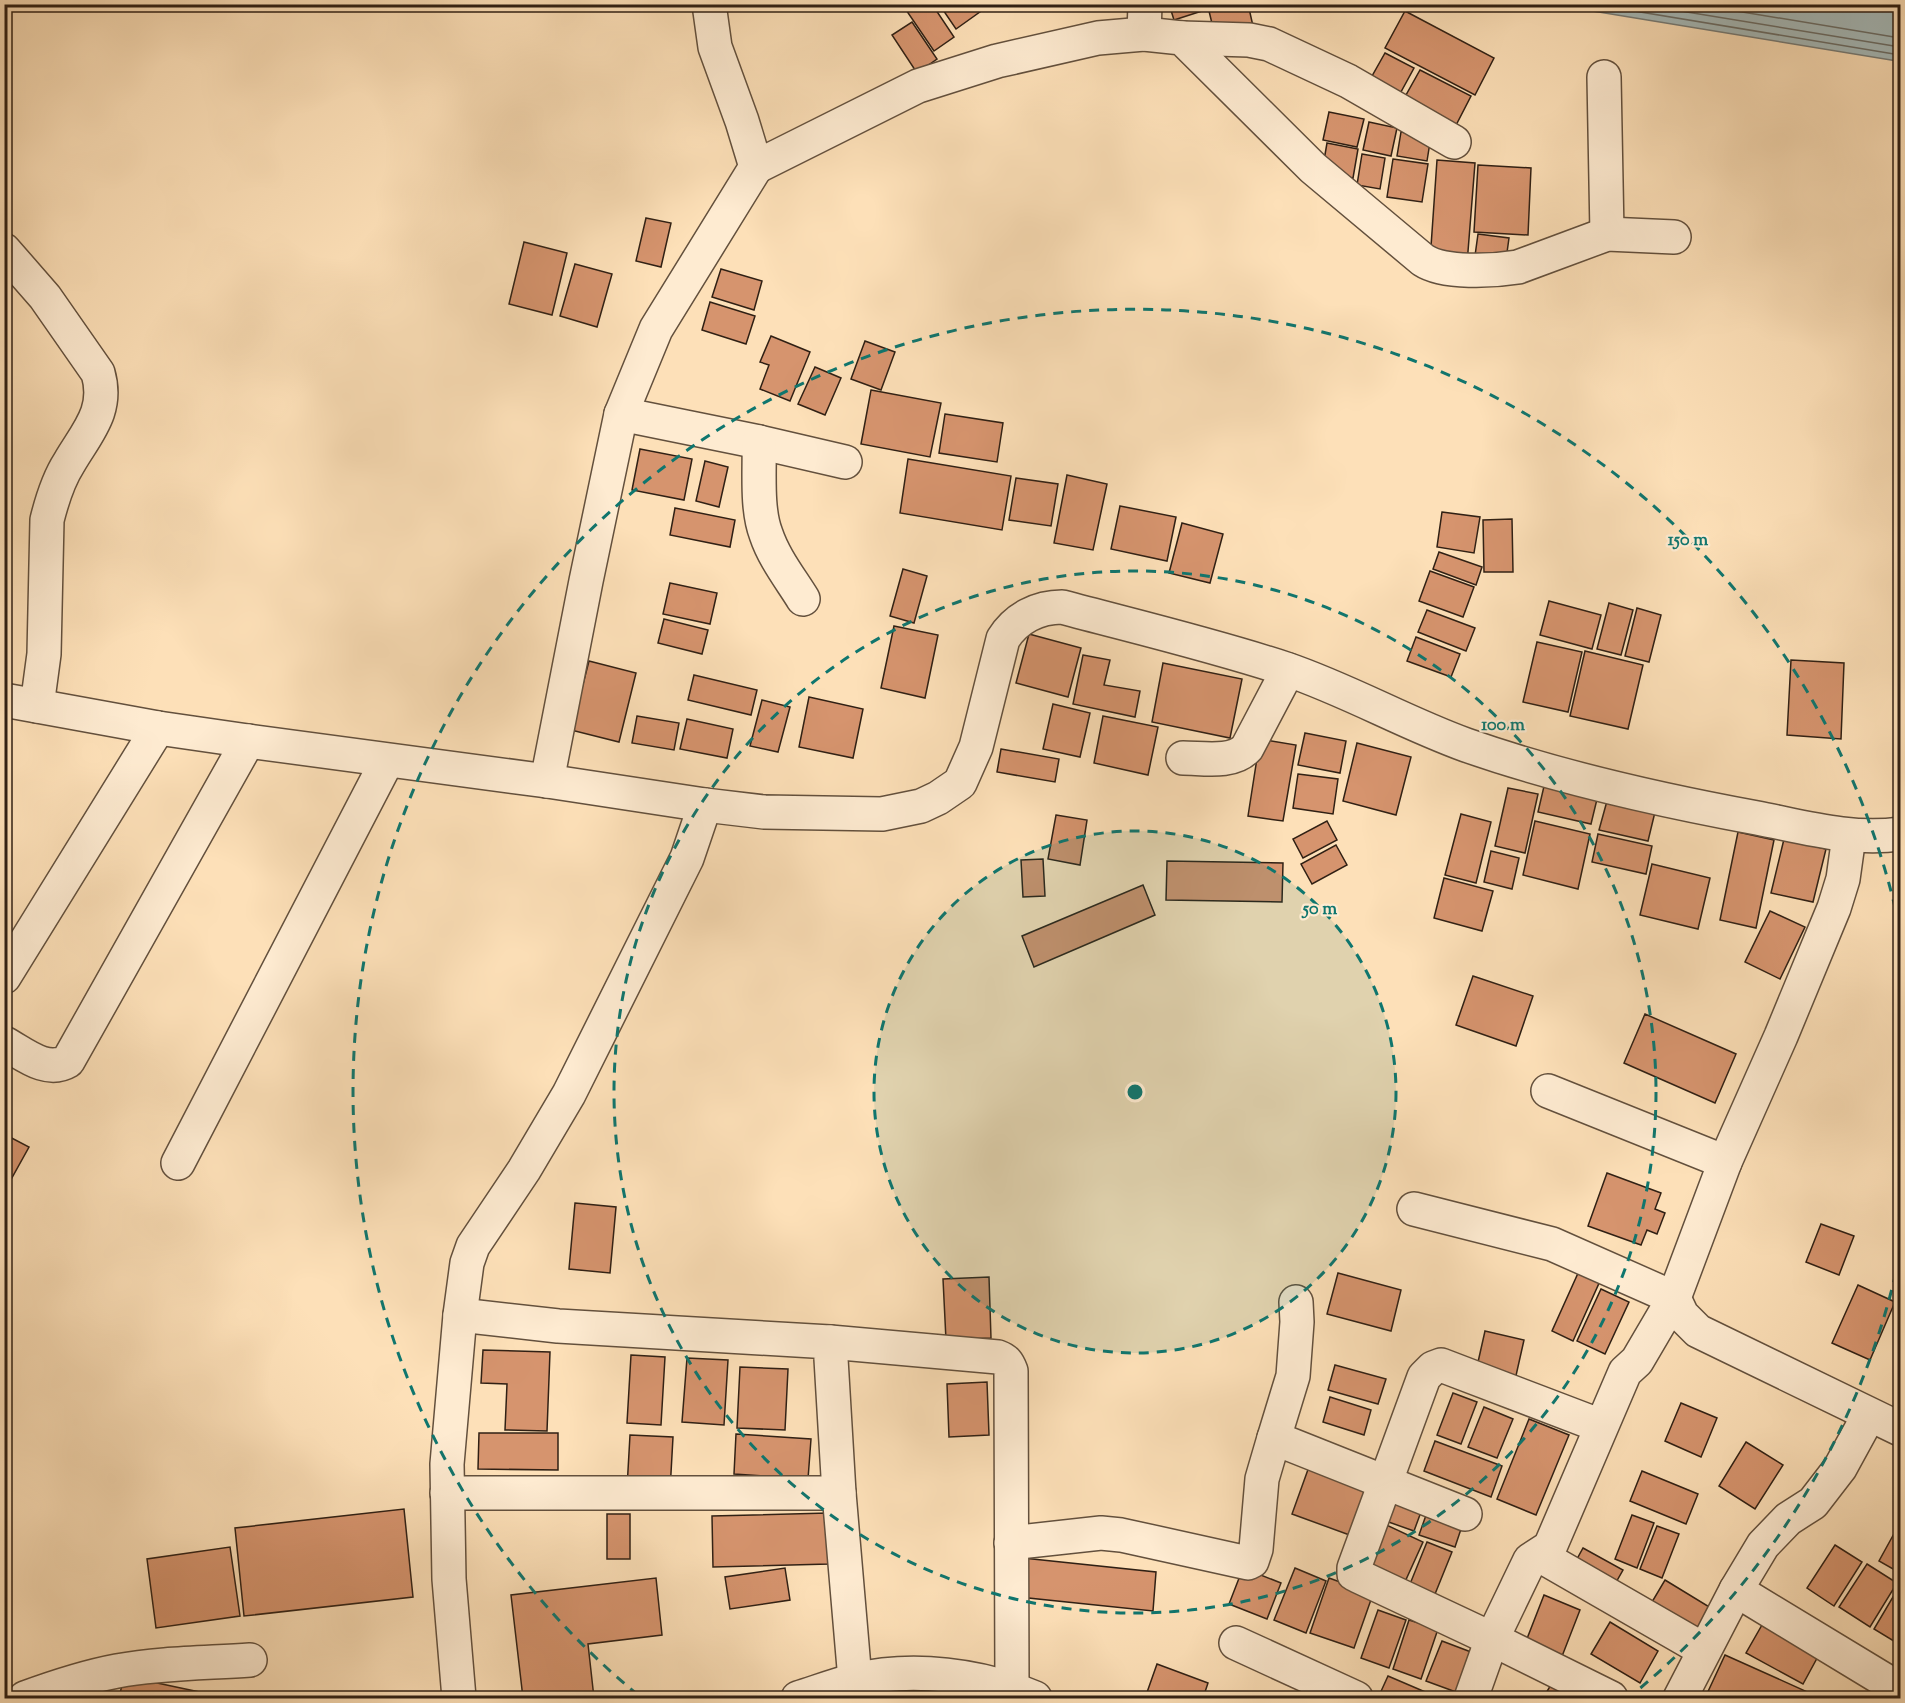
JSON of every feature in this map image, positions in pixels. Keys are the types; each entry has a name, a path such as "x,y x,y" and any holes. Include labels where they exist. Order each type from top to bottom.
{"street":[{"path":"709,4 715,47 756,167"},
{"path":"547,781 621,414 657,329 756,167 918,86 1008,58 1098,38 1144,19 1182,38 1313,168 1428,263 1438,267 1506,269 1518,267 1607,234 1674,237"},
{"path":"1182,38 1249,40 1269,44 1348,81 1454,142"},
{"path":"1604,77 1607,234"},
{"path":"4,250 45,297 98,373 101,385 101,402 96,420 61,477 47,520 44,654 37,706"},
{"path":"621,414 845,462"},
{"path":"759,442 761,510 766,534 774,552 803,599"},
{"path":"4,700 158,728 547,781 704,809 882,814 921,806 960,783 970,763 1003,639 1016,623 1045,608 1062,607 1215,647 1288,670 1465,745 1589,781 1707,808 1849,836 1878,837 1900,834"},
{"path":"1183,758 1230,758 1242,753 1288,670"},
{"path":"4,976 158,728"},
{"path":"4,1043 44,1065 63,1064 73,1054 248,741"},
{"path":"178,1162 387,761"},
{"path":"459,1698 449,1579 447,1493 451,1411 467,1263 473,1246 524,1170 569,1094 687,858 704,809"},
{"path":"1471,1698 1492,1639 1530,1560 1550,1547 1625,1372 1637,1361 1674,1298 1725,1162 1834,908 1843,879 1849,836"},
{"path":"1548,1091 1725,1162"},
{"path":"1414,1209 1552,1244 1674,1298 1682,1315 1698,1331 1900,1429"},
{"path":"1011,1543 1101,1533 1121,1535 1248,1563 1254,1558 1262,1479 1293,1376 1297,1322 1296,1302"},
{"path":"460,1315 558,1326 830,1342 998,1357 1007,1362 1011,1371 1011,1543 1024,1694 963,1678 923,1673 886,1674 855,1680 798,1698"},
{"path":"830,1342 839,1493 855,1680"},
{"path":"1601,1426 1441,1365 1433,1368 1424,1377 1354,1568 1354,1574 1611,1698"},
{"path":"1680,1698 1736,1590 1763,1545 1788,1519 1813,1503 1833,1477 1869,1415"},
{"path":"1274,1438 1465,1514"},
{"path":"447,1493 839,1493"},
{"path":"1539,1555 1704,1650"},
{"path":"1736,1590 1891,1684"},
{"path":"1236,1643 1356,1698"},
{"path":"25,1698 67,1683 116,1671 150,1666 250,1660"}],"water":[{"path":"1556,5 1900,5 1900,60 1897,61"}],"building":[{"path":"902,4 932,4 954,37 934,51"},
{"path":"939,4 991,4 956,29"},
{"path":"1169,4 1200,4 1202,11 1174,20"},
{"path":"1236,4 1248,4 1253,26 1215,36 1209,11"},
{"path":"1405,11 1494,58 1475,95 1385,48"},
{"path":"912,22 937,59 917,73 892,35"},
{"path":"1385,53 1414,68 1396,101 1367,85"},
{"path":"1420,70 1471,96 1453,131 1401,104"},
{"path":"1329,112 1364,119 1357,147 1323,140"},
{"path":"1369,122 1397,128 1391,156 1363,150"},
{"path":"1401,132 1431,136 1427,161 1397,156"},
{"path":"1327,143 1358,149 1353,178 1322,172"},
{"path":"1362,154 1385,158 1380,189 1357,185"},
{"path":"1393,159 1428,164 1422,202 1387,197"},
{"path":"1437,160 1475,163 1467,264 1430,261"},
{"path":"1478,165 1531,168 1528,235 1474,232"},
{"path":"646,218 671,223 661,267 636,261"},
{"path":"1478,234 1509,238 1505,267 1474,263"},
{"path":"524,242 567,253 552,315 509,304"},
{"path":"575,264 612,274 597,327 560,316"},
{"path":"721,269 762,281 754,310 712,297"},
{"path":"710,302 755,316 746,344 702,330"},
{"path":"771,336 810,352 790,401 760,389 769,365 760,362"},
{"path":"865,341 895,352 881,390 851,379"},
{"path":"815,367 841,378 825,415 798,404"},
{"path":"871,390 941,403 930,457 861,444"},
{"path":"945,414 1003,423 997,462 939,453"},
{"path":"640,449 692,459 684,500 632,490"},
{"path":"908,459 1011,476 1002,530 900,513"},
{"path":"705,461 728,467 719,507 696,501"},
{"path":"1067,475 1107,484 1093,550 1054,543"},
{"path":"1016,478 1058,484 1051,526 1009,520"},
{"path":"1120,506 1176,517 1167,561 1111,549"},
{"path":"675,508 735,520 730,547 670,535"},
{"path":"1442,512 1480,517 1474,553 1437,547"},
{"path":"1512,519 1513,572 1484,572 1483,520"},
{"path":"1182,523 1223,534 1210,583 1169,573"},
{"path":"1439,552 1482,567 1476,585 1433,569"},
{"path":"903,569 927,576 914,623 890,616"},
{"path":"1430,571 1474,587 1463,617 1419,601"},
{"path":"670,583 717,593 710,624 663,614"},
{"path":"1549,601 1601,615 1592,649 1540,635"},
{"path":"1609,603 1633,610 1621,655 1597,649"},
{"path":"1637,608 1661,615 1649,662 1625,656"},
{"path":"1427,610 1475,628 1466,651 1418,632"},
{"path":"664,619 708,630 702,654 658,643"},
{"path":"894,626 938,635 925,698 881,688"},
{"path":"1029,634 1081,648 1068,697 1016,683"},
{"path":"1416,637 1460,654 1451,677 1407,661"},
{"path":"1537,642 1582,652 1568,712 1523,702"},
{"path":"1585,651 1643,665 1628,729 1570,716"},
{"path":"1083,655 1110,660 1104,685 1140,691 1135,717 1073,704"},
{"path":"1791,660 1844,663 1841,739 1787,735"},
{"path":"589,661 636,673 619,742 571,730"},
{"path":"1163,663 1242,679 1230,738 1152,722"},
{"path":"694,675 757,690 751,715 688,700"},
{"path":"809,697 863,709 853,758 799,747"},
{"path":"762,700 790,707 778,752 750,746"},
{"path":"1053,704 1090,713 1080,757 1043,749"},
{"path":"637,716 679,723 674,750 632,743"},
{"path":"1103,716 1158,727 1148,775 1094,763"},
{"path":"687,719 733,729 727,758 680,749"},
{"path":"1305,733 1346,741 1340,773 1298,765"},
{"path":"1260,739 1296,745 1283,821 1248,816"},
{"path":"1357,743 1411,757 1396,815 1343,801"},
{"path":"1001,749 1059,759 1055,782 997,772"},
{"path":"1298,774 1338,779 1333,814 1293,808"},
{"path":"1545,782 1598,795 1591,824 1538,812"},
{"path":"1508,788 1538,794 1525,853 1495,846"},
{"path":"1607,801 1655,812 1648,841 1599,830"},
{"path":"1461,814 1491,822 1476,883 1445,875"},
{"path":"1056,815 1087,820 1080,865 1048,859"},
{"path":"1327,821 1337,840 1303,858 1293,839"},
{"path":"1535,821 1590,834 1578,889 1523,875"},
{"path":"1738,832 1774,840 1756,928 1720,920"},
{"path":"1598,834 1652,846 1646,874 1592,862"},
{"path":"1784,839 1826,849 1813,902 1771,893"},
{"path":"1336,845 1347,865 1312,884 1301,864"},
{"path":"1491,851 1519,858 1512,889 1484,882"},
{"path":"1043,859 1045,896 1023,897 1021,860"},
{"path":"1167,861 1283,863 1282,902 1166,900"},
{"path":"1652,864 1710,878 1698,929 1640,915"},
{"path":"1444,878 1493,891 1482,931 1434,918"},
{"path":"1143,885 1155,915 1034,967 1022,936"},
{"path":"1770,911 1805,927 1780,979 1745,962"},
{"path":"1473,976 1533,996 1516,1046 1456,1025"},
{"path":"1645,1014 1736,1054 1715,1103 1624,1063"},
{"path":"4,1134 29,1147 4,1192"},
{"path":"1607,1173 1661,1193 1655,1209 1665,1213 1657,1234 1647,1230 1641,1245 1588,1226"},
{"path":"575,1203 616,1207 610,1273 569,1269"},
{"path":"1821,1224 1854,1236 1839,1275 1806,1262"},
{"path":"1579,1271 1600,1281 1573,1341 1552,1331"},
{"path":"1338,1273 1401,1290 1391,1331 1327,1314"},
{"path":"989,1277 991,1338 946,1340 943,1279"},
{"path":"1858,1285 1895,1302 1870,1360 1832,1343"},
{"path":"1601,1289 1629,1302 1605,1354 1577,1341"},
{"path":"1485,1331 1524,1340 1515,1380 1476,1371"},
{"path":"483,1350 550,1352 547,1431 505,1430 507,1384 481,1383"},
{"path":"631,1355 665,1357 661,1425 627,1423"},
{"path":"687,1358 728,1360 724,1425 682,1422"},
{"path":"1335,1365 1386,1379 1378,1404 1328,1390"},
{"path":"740,1367 788,1369 785,1430 737,1428"},
{"path":"987,1382 989,1435 949,1437 947,1384"},
{"path":"1453,1393 1477,1402 1461,1444 1437,1435"},
{"path":"1330,1397 1371,1410 1364,1435 1323,1422"},
{"path":"1681,1403 1717,1418 1701,1457 1665,1441"},
{"path":"1484,1407 1513,1419 1497,1458 1468,1447"},
{"path":"1529,1419 1569,1435 1536,1515 1497,1499"},
{"path":"479,1433 558,1433 558,1470 478,1469"},
{"path":"736,1434 811,1439 808,1479 734,1474"},
{"path":"630,1435 673,1437 670,1491 627,1488"},
{"path":"1435,1441 1502,1466 1491,1497 1424,1471"},
{"path":"1746,1442 1783,1465 1755,1509 1719,1486"},
{"path":"1310,1464 1373,1487 1355,1537 1292,1514"},
{"path":"1642,1471 1698,1494 1686,1524 1630,1501"},
{"path":"1394,1490 1425,1501 1414,1531 1383,1520"},
{"path":"1430,1504 1465,1517 1455,1547 1419,1535"},
{"path":"404,1509 413,1597 244,1616 235,1528"},
{"path":"828,1513 829,1564 713,1567 712,1516"},
{"path":"607,1514 630,1514 630,1559 607,1559"},
{"path":"1632,1515 1654,1523 1637,1568 1615,1559"},
{"path":"1380,1522 1423,1542 1404,1584 1361,1565"},
{"path":"1657,1526 1679,1534 1662,1578 1640,1569"},
{"path":"1896,1530 1900,1533 1900,1573 1879,1561"},
{"path":"1427,1542 1452,1552 1435,1594 1410,1584"},
{"path":"1835,1545 1862,1562 1834,1606 1807,1588"},
{"path":"230,1547 240,1616 156,1628 147,1559"},
{"path":"1583,1548 1623,1570 1611,1591 1571,1570"},
{"path":"1023,1558 1156,1572 1153,1611 1019,1597"},
{"path":"1867,1564 1897,1583 1870,1627 1839,1607"},
{"path":"785,1568 790,1600 730,1609 725,1577"},
{"path":"1243,1568 1281,1583 1267,1619 1229,1604"},
{"path":"1295,1568 1326,1581 1306,1633 1274,1620"},
{"path":"656,1578 662,1635 588,1644 594,1698 523,1698 511,1595"},
{"path":"1329,1578 1373,1594 1354,1648 1310,1633"},
{"path":"1665,1580 1711,1608 1693,1639 1646,1612"},
{"path":"1900,1585 1900,1638 1897,1643 1874,1629"},
{"path":"1544,1595 1580,1610 1559,1664 1523,1649"},
{"path":"1378,1610 1406,1620 1389,1668 1361,1658"},
{"path":"1766,1618 1822,1649 1803,1684 1746,1653"},
{"path":"1409,1620 1438,1629 1421,1679 1393,1669"},
{"path":"1610,1622 1658,1651 1640,1683 1591,1654"},
{"path":"1442,1641 1471,1652 1456,1692 1426,1681"},
{"path":"1725,1655 1812,1694 1810,1698 1705,1698"},
{"path":"1157,1664 1208,1683 1203,1698 1145,1698"},
{"path":"124,1676 228,1698 119,1698"},
{"path":"1388,1676 1437,1697 1378,1698"},
{"path":"1555,1678 1581,1698 1543,1698"}]}
